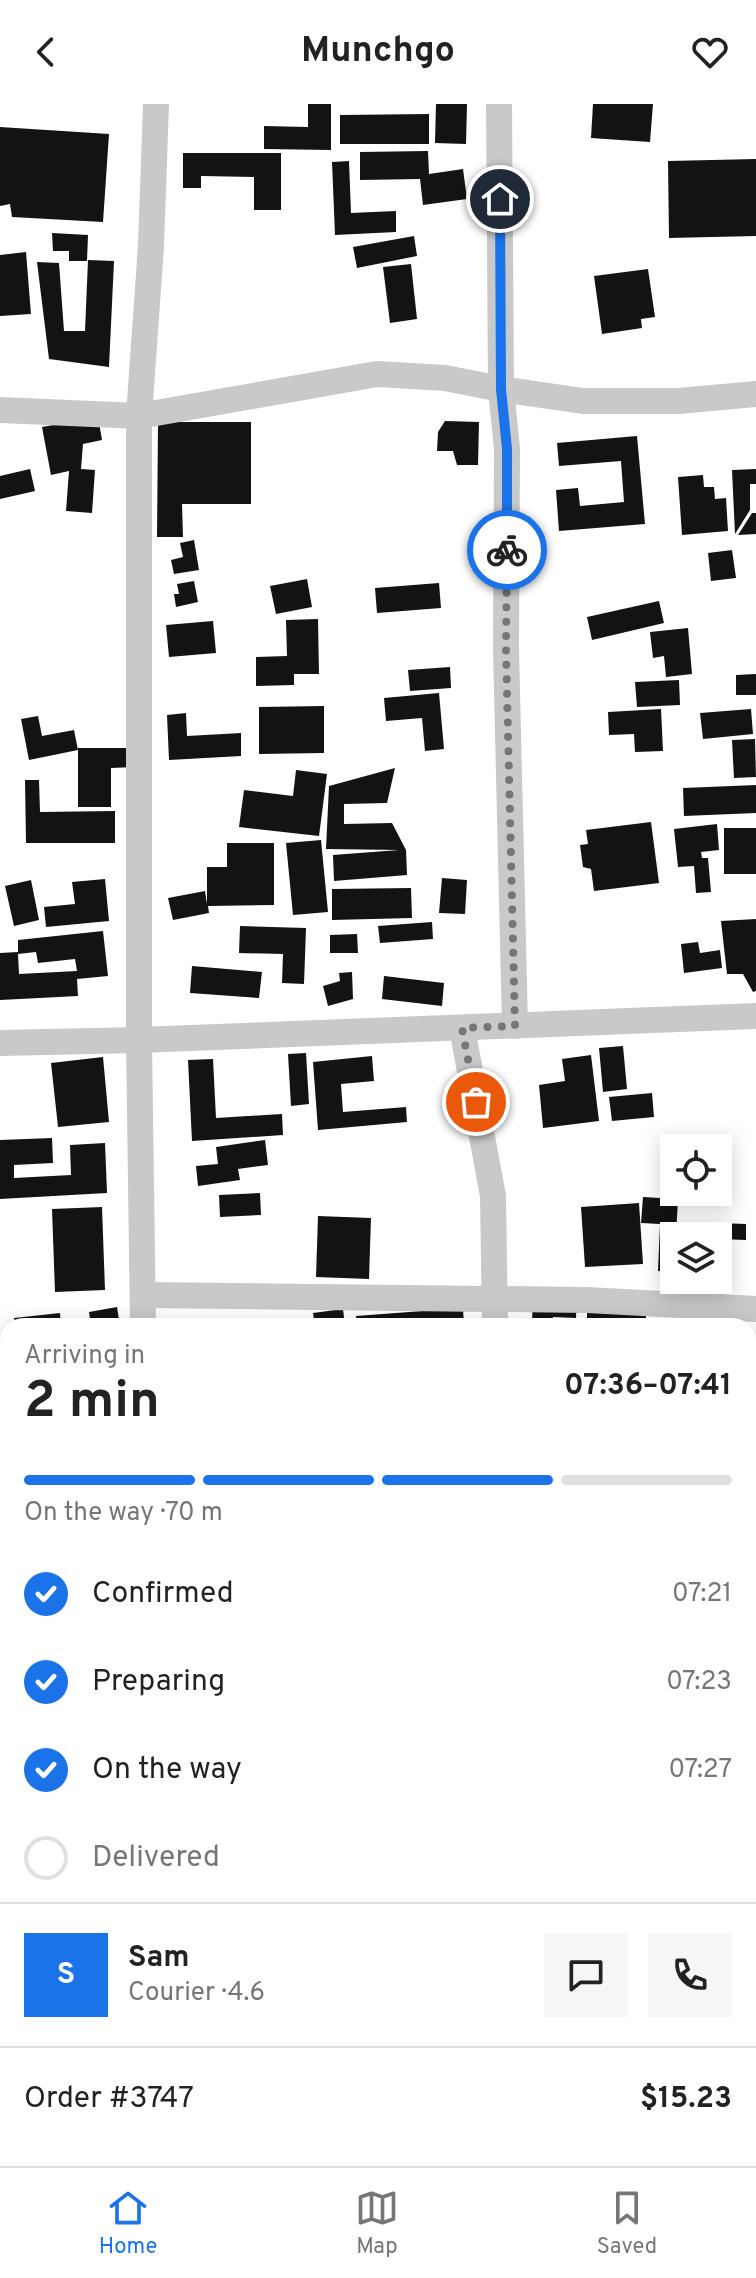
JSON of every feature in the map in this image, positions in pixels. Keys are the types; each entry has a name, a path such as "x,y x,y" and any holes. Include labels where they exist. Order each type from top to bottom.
{"street":[{"path":"143,1318 139,1040 139,416 151,246 156,104"},
{"path":"499,104 501,389 507,449 506,649 515,1026"},
{"path":"0,410 139,416 377,374 445,378 583,401 679,401 756,394"},
{"path":"0,1043 756,1016"},
{"path":"462,1028 493,1196 494,1313"},
{"path":"143,1295 494,1313 646,1302 756,1309"}],"building":[{"path":"308,104 331,104 331,150 264,149 264,126 308,127"},
{"path":"436,104 467,104 466,144 435,143"},
{"path":"593,104 653,104 650,142 591,138"},
{"path":"429,114 429,144 340,144 340,115"},
{"path":"0,127 109,134 103,222 12,217 10,204 0,206"},
{"path":"428,151 429,174 463,169 467,199 423,205 420,179 360,180 360,152"},
{"path":"183,153 281,153 281,210 254,210 254,177 201,176 201,188 183,188"},
{"path":"756,159 756,236 669,238 668,161"},
{"path":"349,161 351,213 396,211 396,232 335,235 332,162"},
{"path":"52,233 88,235 87,261 69,261 69,251 53,251"},
{"path":"414,236 417,256 357,268 353,247"},
{"path":"26,252 31,314 0,316 0,255"},
{"path":"88,260 114,261 109,367 49,359 37,262 59,263 64,331 85,331"},
{"path":"411,264 417,319 390,323 383,267"},
{"path":"648,269 655,317 641,319 642,328 602,334 594,276"},
{"path":"98,417 102,440 83,444 81,469 95,470 92,513 66,511 69,471 51,475 42,427"},
{"path":"445,421 479,422 478,465 457,465 453,451 437,451 438,432"},
{"path":"158,422 251,422 251,504 182,504 183,537 157,537"},
{"path":"637,436 645,524 559,531 556,490 578,488 580,506 624,502 621,461 559,466 557,443"},
{"path":"30,469 35,491 0,499 0,476"},
{"path":"756,469 756,484 750,484 750,510 735,534 732,470"},
{"path":"703,475 704,487 714,487 715,499 726,498 728,531 682,535 678,477"},
{"path":"752,513 756,513 756,534 738,535"},
{"path":"194,540 199,570 174,574 171,560 183,557 180,543"},
{"path":"732,550 736,578 711,581 708,553"},
{"path":"307,579 312,607 276,614 270,586"},
{"path":"194,581 198,602 176,607 174,594 179,594 177,584"},
{"path":"439,583 441,608 377,613 375,588"},
{"path":"659,601 664,623 592,640 587,617"},
{"path":"318,619 319,674 294,674 294,685 256,686 256,657 287,656 286,620"},
{"path":"213,621 216,653 169,657 166,625"},
{"path":"688,628 692,674 666,677 664,656 653,658 650,632"},
{"path":"450,667 451,688 410,691 408,670"},
{"path":"756,674 756,695 736,695 736,675"},
{"path":"679,680 680,705 637,707 635,682"},
{"path":"439,693 444,749 425,751 422,718 386,721 384,698"},
{"path":"324,706 324,753 259,754 259,707"},
{"path":"661,709 663,751 635,752 634,734 609,735 608,712"},
{"path":"751,709 753,734 703,739 700,713"},
{"path":"186,713 187,736 241,733 241,756 169,760 167,715"},
{"path":"38,716 42,736 74,730 78,750 29,760 21,719"},
{"path":"755,739 756,777 734,778 732,740"},
{"path":"78,748 136,748 136,767 111,768 111,807 78,807"},
{"path":"395,768 387,803 344,804 344,824 392,823 406,850 407,875 334,881 333,855 399,850 326,849 329,786"},
{"path":"296,770 327,774 319,836 239,827 244,790 293,796"},
{"path":"25,780 39,780 40,812 115,811 115,843 26,843"},
{"path":"756,785 756,813 684,816 683,788"},
{"path":"651,822 659,883 594,891 591,869 583,867 580,845 588,844 586,830"},
{"path":"717,824 719,850 701,852 702,858 708,858 711,892 696,893 694,866 678,867 674,829"},
{"path":"724,828 756,828 756,874 724,874"},
{"path":"321,840 328,912 293,915 286,843"},
{"path":"227,843 274,843 274,905 208,906 209,913 173,920 168,898 205,891 207,904 207,867 227,867"},
{"path":"442,878 467,880 465,914 439,913"},
{"path":"105,879 109,921 46,927 44,907 75,904 72,882"},
{"path":"31,880 39,920 14,926 5,886"},
{"path":"411,888 412,918 332,920 332,889"},
{"path":"756,919 756,991 753,992 743,974 727,974 721,921"},
{"path":"432,922 433,939 380,943 378,926"},
{"path":"240,926 306,928 304,984 282,983 283,954 239,953"},
{"path":"103,931 108,976 77,979 78,996 0,1000 0,953 18,952 18,940","holes":["36,952 38,963 75,959 77,971 19,974 18,954"]},
{"path":"357,934 358,953 330,953 330,935"},
{"path":"698,942 700,953 720,950 722,968 684,973 681,944"},
{"path":"192,966 262,972 259,998 190,993"},
{"path":"352,972 353,999 328,1006 323,986 340,981 339,973"},
{"path":"384,976 444,983 442,1006 382,999"},
{"path":"623,1046 627,1089 603,1092 599,1048"},
{"path":"306,1053 309,1104 291,1106 288,1054"},
{"path":"591,1055 599,1121 543,1128 539,1085 565,1081 562,1059"},
{"path":"372,1056 374,1081 341,1084 343,1112 406,1107 407,1122 318,1130 313,1062"},
{"path":"103,1057 109,1122 58,1127 51,1063"},
{"path":"213,1059 216,1118 282,1114 283,1135 192,1141 188,1060"},
{"path":"652,1093 654,1117 612,1121 609,1097"},
{"path":"52,1138 53,1163 14,1165 14,1178 71,1175 70,1145 105,1143 107,1193 0,1199 0,1140"},
{"path":"265,1140 268,1165 238,1169 240,1180 198,1186 196,1166 218,1164 216,1147"},
{"path":"260,1193 261,1215 220,1217 219,1195"},
{"path":"643,1197 660,1198 660,1206 678,1206 677,1222 641,1223"},
{"path":"639,1203 643,1264 585,1267 581,1207"},
{"path":"102,1207 105,1290 55,1292 52,1209"},
{"path":"318,1216 371,1218 369,1279 316,1277"},
{"path":"660,1224 660,1271 658,1271"},
{"path":"732,1224 746,1224 746,1240 732,1240"},
{"path":"533,1289 577,1291 576,1318 532,1318"},
{"path":"587,1300 646,1302 646,1318 587,1318"},
{"path":"117,1307 119,1318 90,1318 89,1312"},
{"path":"463,1308 464,1318 356,1318"},
{"path":"343,1309 344,1318 314,1318 313,1313"},
{"path":"60,1313 60,1318 14,1318"}],"way so far":[{"path":"476,1102 462,1028 515,1026 506,649 507,550"}],"route":[{"path":"500,199 501,389 507,449 507,550"}]}
